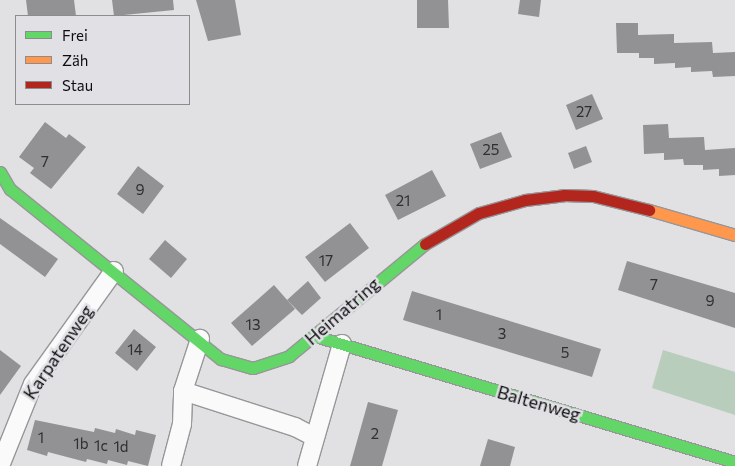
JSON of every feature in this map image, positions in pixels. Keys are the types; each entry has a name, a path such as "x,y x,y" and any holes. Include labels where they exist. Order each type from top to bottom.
{"street":[{"name":"Heimatring","path":"0,172 10,189 200,339 221,358 253,368 289,356 315,336 409,254 479,213 525,200 564,195 593,196 623,202 735,234"},
{"name":"Karpatenweg","path":"0,466 33,384 114,271"},
{"name":"Baltenweg","path":"315,336 735,462"},
{"path":"171,466 182,424 183,391 200,339"},
{"path":"307,466 342,344"},
{"path":"183,391 295,427 315,437"}],"green space":[{"path":"663,350 735,372 735,415 652,388"}],"building":[{"path":"26,0 74,0 76,15 28,15"},
{"path":"112,0 173,0 174,10 114,15"},
{"path":"196,0 235,0 241,35 208,41"},
{"path":"417,0 448,0 449,28 417,28"},
{"path":"520,0 541,0 539,17 518,14"},
{"path":"616,23 638,23 638,35 674,34 674,43 712,42 713,53 735,52 735,76 713,77 712,71 691,72 691,67 675,68 675,63 654,64 654,58 639,58 639,53 617,53"},
{"path":"592,94 603,119 576,130 566,105"},
{"path":"45,122 66,138 69,134 86,147 51,189 30,173 34,168 19,157"},
{"path":"668,124 669,138 704,137 705,150 735,148 735,175 719,176 719,169 703,170 703,165 684,165 683,159 664,160 664,153 644,154 643,125"},
{"path":"501,132 512,157 480,169 470,144"},
{"path":"586,146 592,162 574,169 568,153"},
{"path":"138,166 164,186 143,214 117,194"},
{"path":"432,170 446,196 398,220 385,195"},
{"path":"0,218 58,259 45,277 0,244"},
{"path":"350,223 369,248 325,282 305,257"},
{"path":"165,240 187,259 171,278 149,259"},
{"path":"627,261 735,293 735,328 618,290"},
{"path":"308,281 321,298 302,315 287,300"},
{"path":"274,285 295,309 252,346 231,323"},
{"path":"412,291 601,349 592,377 403,320"},
{"path":"134,329 156,347 137,371 115,353"},
{"path":"0,350 21,366 0,395"},
{"path":"368,402 398,410 382,466 350,466"},
{"path":"35,420 94,432 95,428 115,433 116,429 135,435 136,430 156,435 148,466 128,461 127,465 108,460 107,464 87,459 86,462 48,452 47,456 27,450"},
{"path":"488,439 515,447 510,466 480,466"}],"traffic: fast":[{"path":"0,172 10,189 221,359 253,368 289,356 425,244"},
{"path":"315,336 735,462"}],"traffic: slow":[{"path":"649,210 735,235"}],"traffic: jam":[{"path":"425,244 479,213 525,200 564,195 593,196 649,210"}]}
